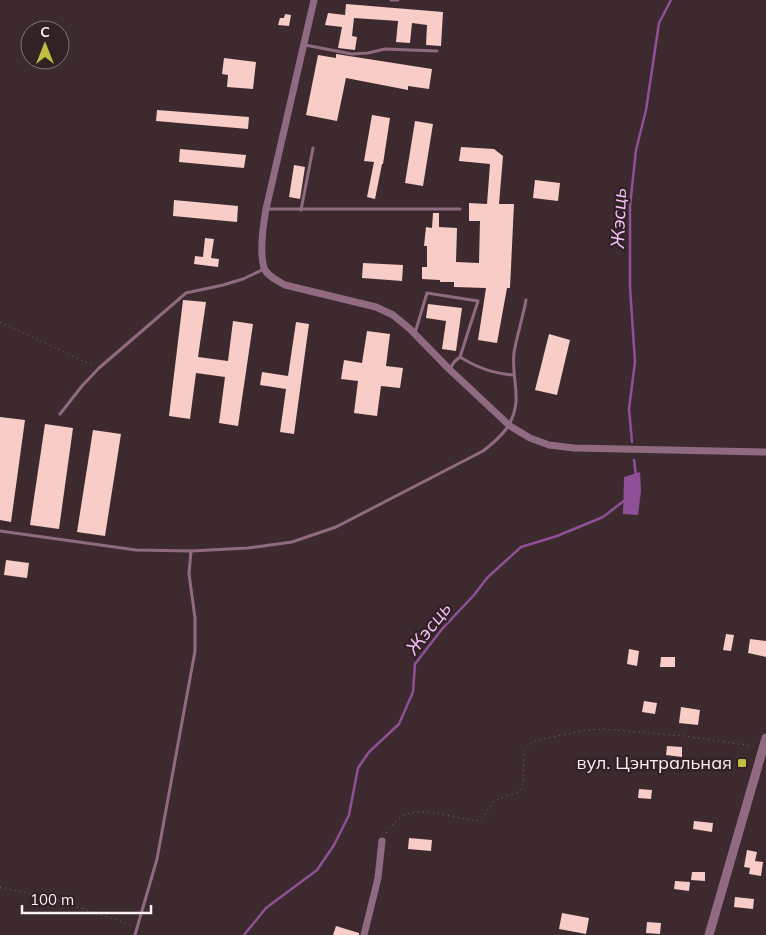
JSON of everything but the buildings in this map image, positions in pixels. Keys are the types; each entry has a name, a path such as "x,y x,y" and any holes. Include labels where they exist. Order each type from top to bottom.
{"street":[{"path":"314,0 266,209 262,234 264,269 272,277 285,285 376,307 393,315 510,426 530,438 549,445 574,448 766,452"},
{"path":"709,935 765,743"},
{"path":"364,935 378,878 382,840"}],"lane":[{"path":"391,0 398,0"},
{"path":"304,45 352,54 368,54 385,49 436,51"},
{"path":"301,210 313,148"},
{"path":"266,209 460,208"},
{"path":"60,414 99,368 186,292 223,285 243,279 264,269"},
{"path":"415,334 427,293 478,301 460,357 449,369"},
{"path":"0,531 136,550 190,552 248,548 292,542 336,527 483,451 498,440 510,426 516,402 513,375 514,352 526,300"},
{"path":"460,357 476,367 513,375"},
{"path":"135,935 158,860 195,651 195,618 189,574 190,552"}],"path":[{"path":"0,322 99,368"},
{"path":"382,840 385,833 397,820 408,813 418,812 477,821 481,819 488,814 494,802 519,792 523,783 524,750 533,741 581,731 602,729 765,743"},
{"path":"0,888 51,898 137,927"}],"shaded area":[{"path":"640,472 641,491 638,515 623,514 624,477"}],"waterway":[{"name":"Жэсць","path":"632,442 629,409 635,362 630,287 630,206 636,150 646,110 659,23 671,0"},
{"name":"Жэсць","path":"634,460 636,476"},
{"name":"Жэсць","path":"244,935 266,908 317,870 334,845 349,815 358,768 369,752 399,724 413,692 415,664 442,629 487,578 521,547 557,536 603,517 625,500"}],"place":[{"name":"вул. Цэнтральная","path":"742,763"}]}
